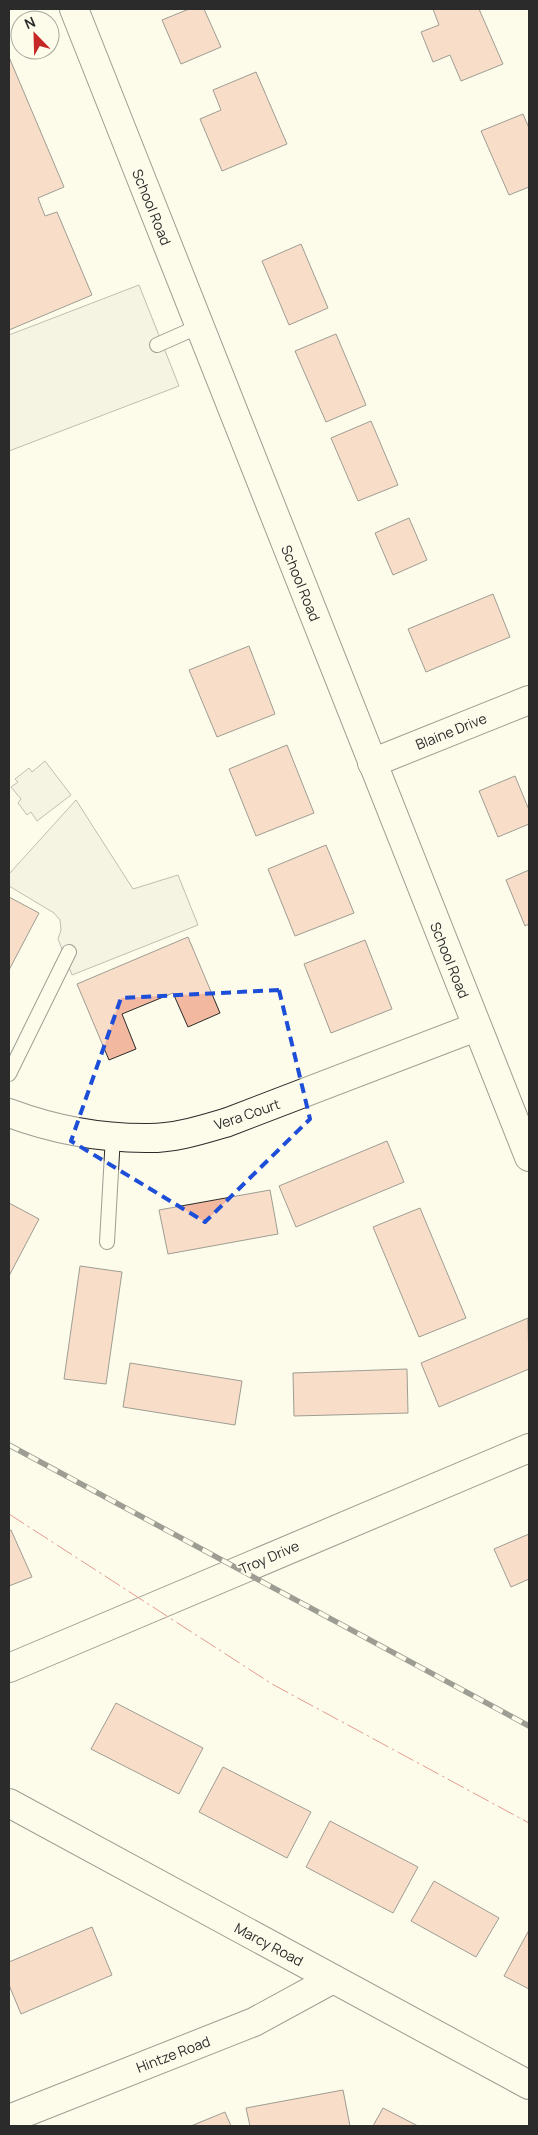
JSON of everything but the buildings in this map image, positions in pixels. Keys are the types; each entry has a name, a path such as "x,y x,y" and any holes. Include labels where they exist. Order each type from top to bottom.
{"street":[{"name":"School Road","path":"74,9 529,1157"},
{"name":"Blaine Drive","path":"372,763 529,700"},
{"name":"Vera Court","path":"9,1113 46,1127 112,1136 146,1139 190,1133 228,1122 476,1027"},
{"name":"Troy Drive","path":"9,1668 529,1448"},
{"name":"Marcy Road","path":"9,1803 529,2085"},
{"name":"Hintze Road","path":"9,2119 254,2022 333,1979"}],"lane":[{"path":"157,345 200,326"},
{"path":"9,1074 69,952"},
{"path":"107,1242 112,1136"}],"highlighted area":[{"path":"279,990 310,1119 205,1222 71,1141 121,998"}],"shaded area":[{"path":"139,285 179,386 9,451 9,335"},
{"path":"45,761 71,795 37,821 31,812 27,815 18,803 21,799 11,787 18,782 15,779 29,768 32,772"},
{"path":"76,800 133,889 178,875 198,925 72,975 58,939 61,930 60,920 54,913 9,886 9,874"}],"railway":[{"path":"9,1445 529,1726"}],"power":[{"path":"9,1514 272,1684 529,1823"}]}
